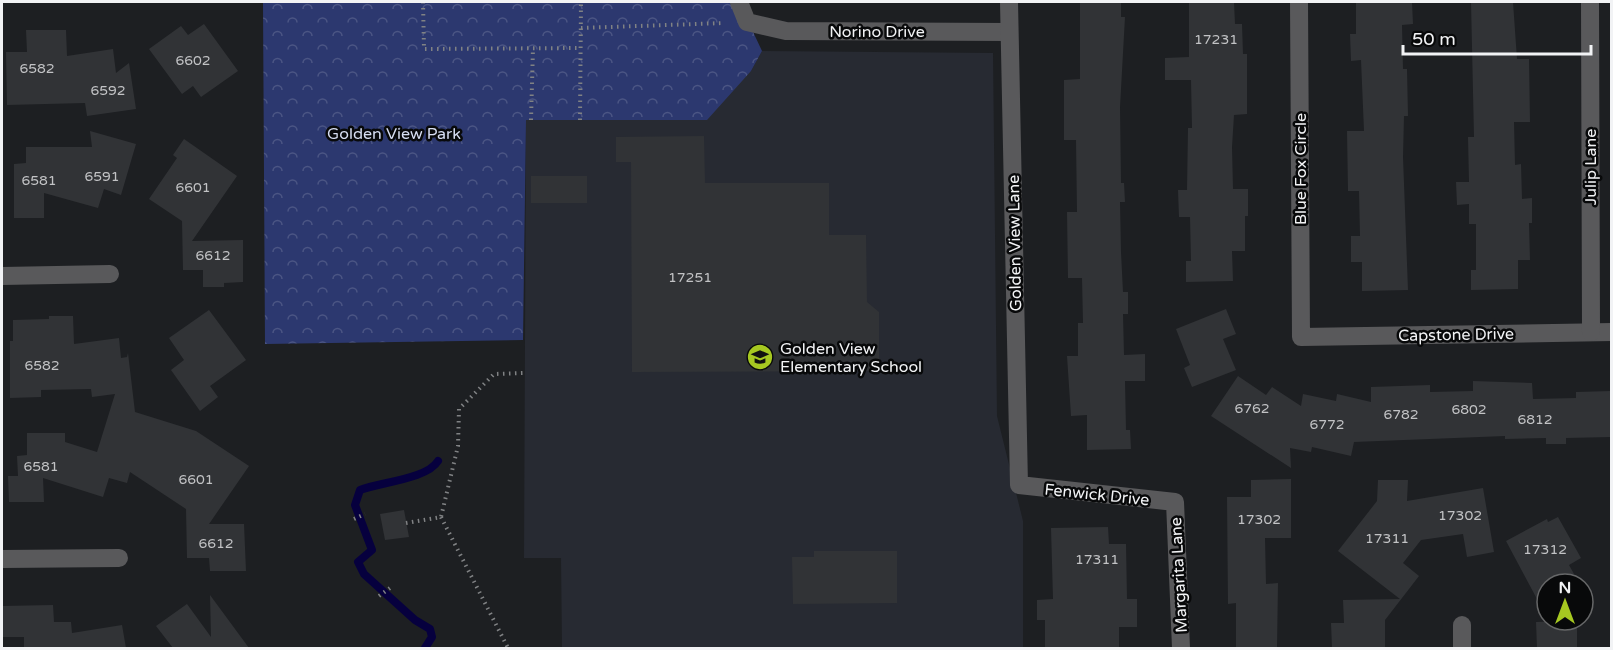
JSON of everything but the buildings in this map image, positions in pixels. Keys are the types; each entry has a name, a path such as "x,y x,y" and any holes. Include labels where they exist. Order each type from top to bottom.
{"street":[{"path":"739,2 747,22"},
{"name":"Golden View Lane","path":"1009,2 1019,485"},
{"name":"Blue Fox Circle","path":"1299,2 1301,337"},
{"name":"Julip Lane","path":"1590,2 1591,332"},
{"name":"Norino Drive","path":"747,22 786,31 1009,32"},
{"path":"2,276 110,274"},
{"name":"Capstone Drive","path":"1301,337 1611,332"},
{"name":"Fenwick Drive","path":"1019,485 1174,502"},
{"name":"Margarita Lane","path":"1174,502 1181,648"},
{"path":"2,559 118,558"},
{"path":"1462,625 1462,648"}],"path":[{"path":"423,2 424,49 581,48"},
{"path":"580,120 581,2"},
{"path":"581,28 747,22"},
{"path":"531,120 533,48"},
{"path":"508,648 441,517 458,446 459,409 494,374 523,373"},
{"path":"354,519 365,514"},
{"path":"406,523 441,517"},
{"path":"379,596 390,588"}],"shaded area":[{"name":"Golden View Elementary School","path":"762,51 993,53 997,416 1023,521 1023,648 562,648 561,558 524,558 526,120 751,71"}],"green space":[{"name":"Golden View Park","path":"263,2 739,2 762,51 751,71 707,120 526,120 523,340 265,344"}],"waterway":[{"path":"425,648 432,637 430,629 415,620 364,574 358,562 372,550 355,505 360,490 414,476 424,472 438,461"}],"place":[{"name":"Golden View Elementary School","path":"760,357"}]}
